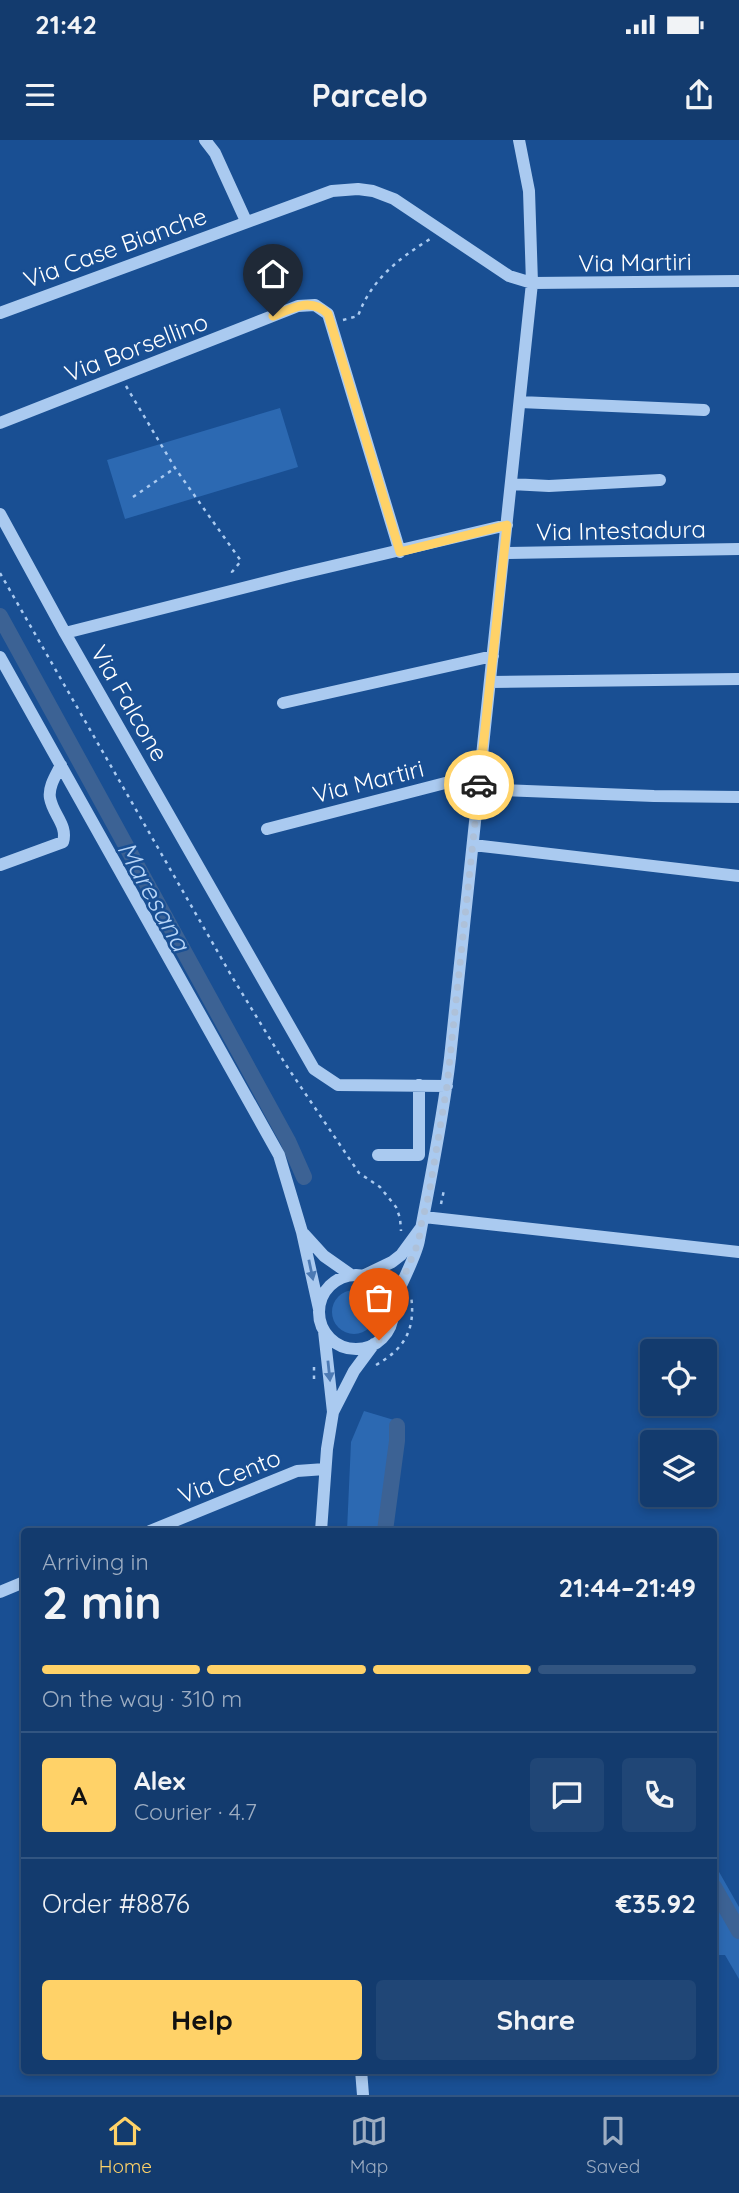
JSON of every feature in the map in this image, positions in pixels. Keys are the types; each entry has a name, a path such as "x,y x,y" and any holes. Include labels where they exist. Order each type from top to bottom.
{"street":[{"name":"Via Case Bianche","path":"205,140 215,153 246,221"},
{"path":"333,1412 354,1371 390,1326 392,1305 419,1241 447,1086 532,283 529,191 519,140"},
{"name":"Via Case Bianche","path":"0,313 332,191 358,189 394,199 509,276 532,283"},
{"name":"Via Martiri","path":"532,283 739,281"},
{"name":"Via Borsellino","path":"0,423 299,306 309,303 322,308 328,314 330,323"},
{"path":"330,323 400,552"},
{"path":"520,402 704,410"},
{"path":"511,484 549,486 660,480"},
{"path":"0,514 65,633"},
{"name":"Via Falcone","path":"447,1086 338,1085 314,1069 65,633 507,525"},
{"name":"Via Intestadura","path":"504,553 739,549"},
{"path":"283,704 493,656"},
{"path":"0,657 279,1155 302,1232 319,1319 324,1331 333,1412 325,1469 321,1528"},
{"path":"490,682 739,679"},
{"path":"0,864 63,842 66,832 50,797 53,781 61,765"},
{"name":"Via Martiri","path":"267,829 480,775"},
{"path":"479,789 739,797"},
{"path":"473,845 739,876"},
{"path":"378,1155 419,1155 419,1085"},
{"path":"319,1309 329,1285 339,1278 365,1275 392,1262 401,1255 422,1223"},
{"path":"422,1223 739,1252"},
{"path":"302,1232 324,1256 351,1275"},
{"path":"365,1275 381,1284 392,1305"},
{"path":"324,1331 334,1341 346,1347 359,1349 374,1344"},
{"name":"Via Cento","path":"157,1528 297,1471 325,1469"},
{"path":"0,1592 21,1583"},
{"path":"361,2074 363,2095"}],"path":[{"path":"330,323 358,316 365,296 401,257 441,232"},
{"path":"120,376 175,468 241,561 232,572 236,590"},
{"path":"133,497 175,468"},
{"path":"0,573 230,975 286,1065 359,1173 380,1187 396,1207 400,1217 401,1238 409,1242"}],"shaded area":[{"path":"280,408 298,467 125,519 107,460"},
{"path":"354,1290 370,1296 376,1312 370,1328 354,1334 338,1328 332,1312 338,1296"},
{"path":"364,1411 394,1420 401,1428 391,1528 347,1528 351,1442"},
{"path":"717,1868 739,1907 739,1979 725,1955 717,1955"}],"waterway":[{"name":"Maresana","path":"0,616 288,1141 304,1177"},
{"name":"Maresana","path":"385,1528 397,1426"},
{"name":"Maresana","path":"717,1892 739,1931"}],"way so far":[{"path":"379,1340 390,1326 392,1305 419,1241 429,1194 447,1086 479,785"}],"route":[{"path":"273,316 309,303 322,308 328,314 400,552 507,525 479,785"}]}
